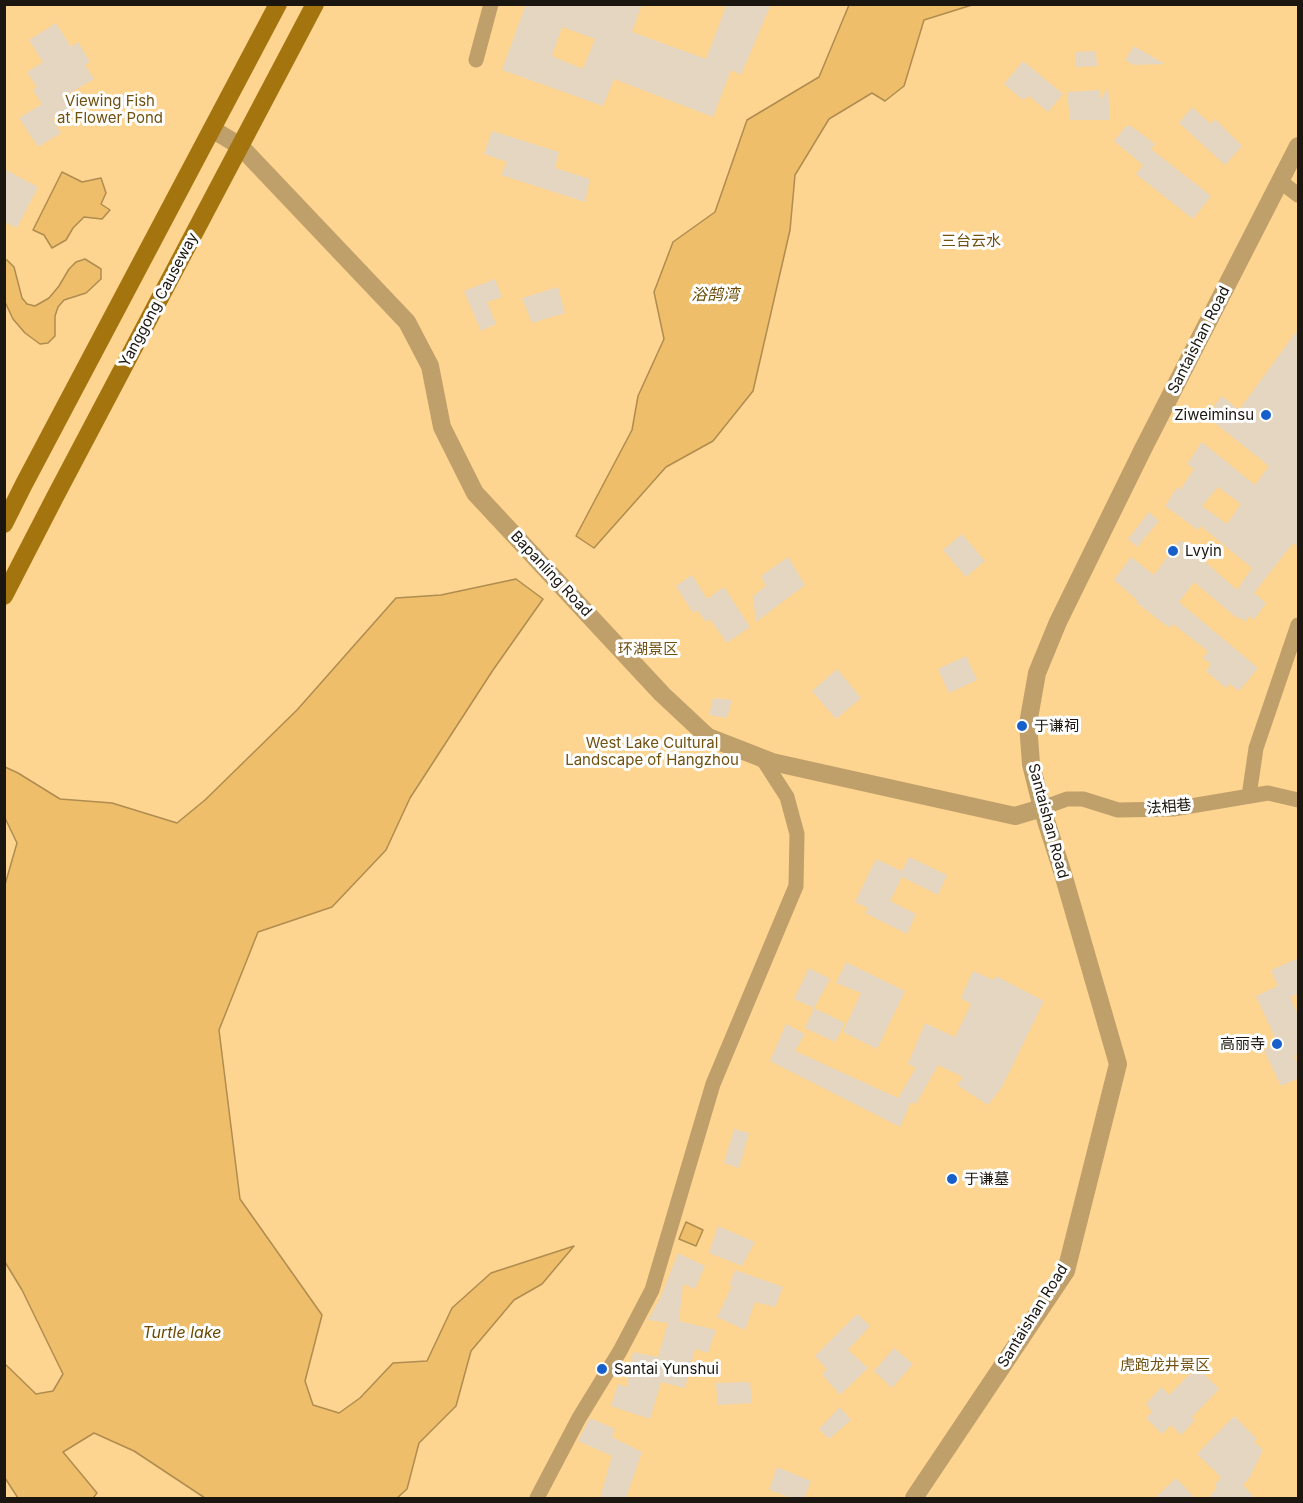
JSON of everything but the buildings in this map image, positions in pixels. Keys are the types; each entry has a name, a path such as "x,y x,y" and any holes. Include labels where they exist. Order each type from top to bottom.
{"main road":[{"path":"4,524 278,4"},
{"name":"Yanggong Causeway","path":"4,596 315,4"}],"street":[{"path":"476,60 491,4"},
{"name":"Bapanling Road","path":"212,129 240,146 407,322 430,366 442,427 475,493 662,694 708,737 771,762 1015,816 1042,808"},
{"name":"Santaishan Road","path":"914,1498 1065,1271 1118,1064 1031,764 1028,724 1037,673 1058,622 1143,448 1299,146"},
{"path":"1280,181 1299,195"},
{"path":"1249,796 1256,748 1299,625"},
{"path":"537,1498 579,1418 620,1351 652,1290 713,1084 796,886 797,834 787,796 762,758"},
{"name":"法相巷","path":"1042,808 1067,799 1083,799 1118,810 1173,809 1268,793 1299,800"}],"green space":[{"name":"环湖景区","path":"5,5 1298,5 1298,1498 5,1498"}],"water":[{"name":"浴鹄湾","path":"849,5 972,5 924,20 904,86 885,101 872,93 829,119 795,175 790,230 753,391 713,441 666,467 594,548 576,536 632,430 638,396 664,339 654,292 673,242 715,212 747,120 819,77"},
{"path":"62,172 82,182 101,178 106,193 101,204 110,210 102,219 84,217 73,228 66,240 52,248 44,235 33,230"},
{"path":"85,259 101,269 101,279 86,293 64,300 55,316 55,336 48,343 40,344 25,333 13,319 5,302 5,260 14,267 22,298 27,304 35,306 49,298 76,262"},
{"name":"Turtle lake","path":"516,579 543,599 493,670 410,798 386,850 332,907 258,932 219,1030 240,1199 322,1315 305,1381 313,1405 339,1413 360,1398 393,1363 427,1361 452,1308 491,1273 574,1246 542,1284 514,1300 471,1351 456,1406 419,1443 407,1489 397,1498 205,1498 134,1451 94,1433 63,1452 97,1493 93,1498 18,1498 5,1478 5,1364 36,1394 53,1391 63,1374 22,1290 5,1262 4,888 17,843 5,818 5,767 60,799 112,803 177,823 205,800 297,710 396,598 441,595"},
{"path":"686,1222 703,1230 696,1246 679,1239"}],"place":[{"name":"Ziweiminsu","path":"1266,415"},
{"name":"Lvyin","path":"1173,551"},
{"name":"于谦祠","path":"1022,726"},
{"name":"高丽寺","path":"1277,1044"},
{"name":"于谦墓","path":"952,1179"},
{"name":"Santai Yunshui","path":"602,1369"}],"park label":[{"name":"Viewing Fish at Flower Pond","path":"110,110"},
{"name":"三台云水","path":"971,241"},
{"name":"West Lake Cultural Landscape of Hangzhou","path":"652,752"},
{"name":"虎跑龙井景区","path":"1165,1365"}]}
